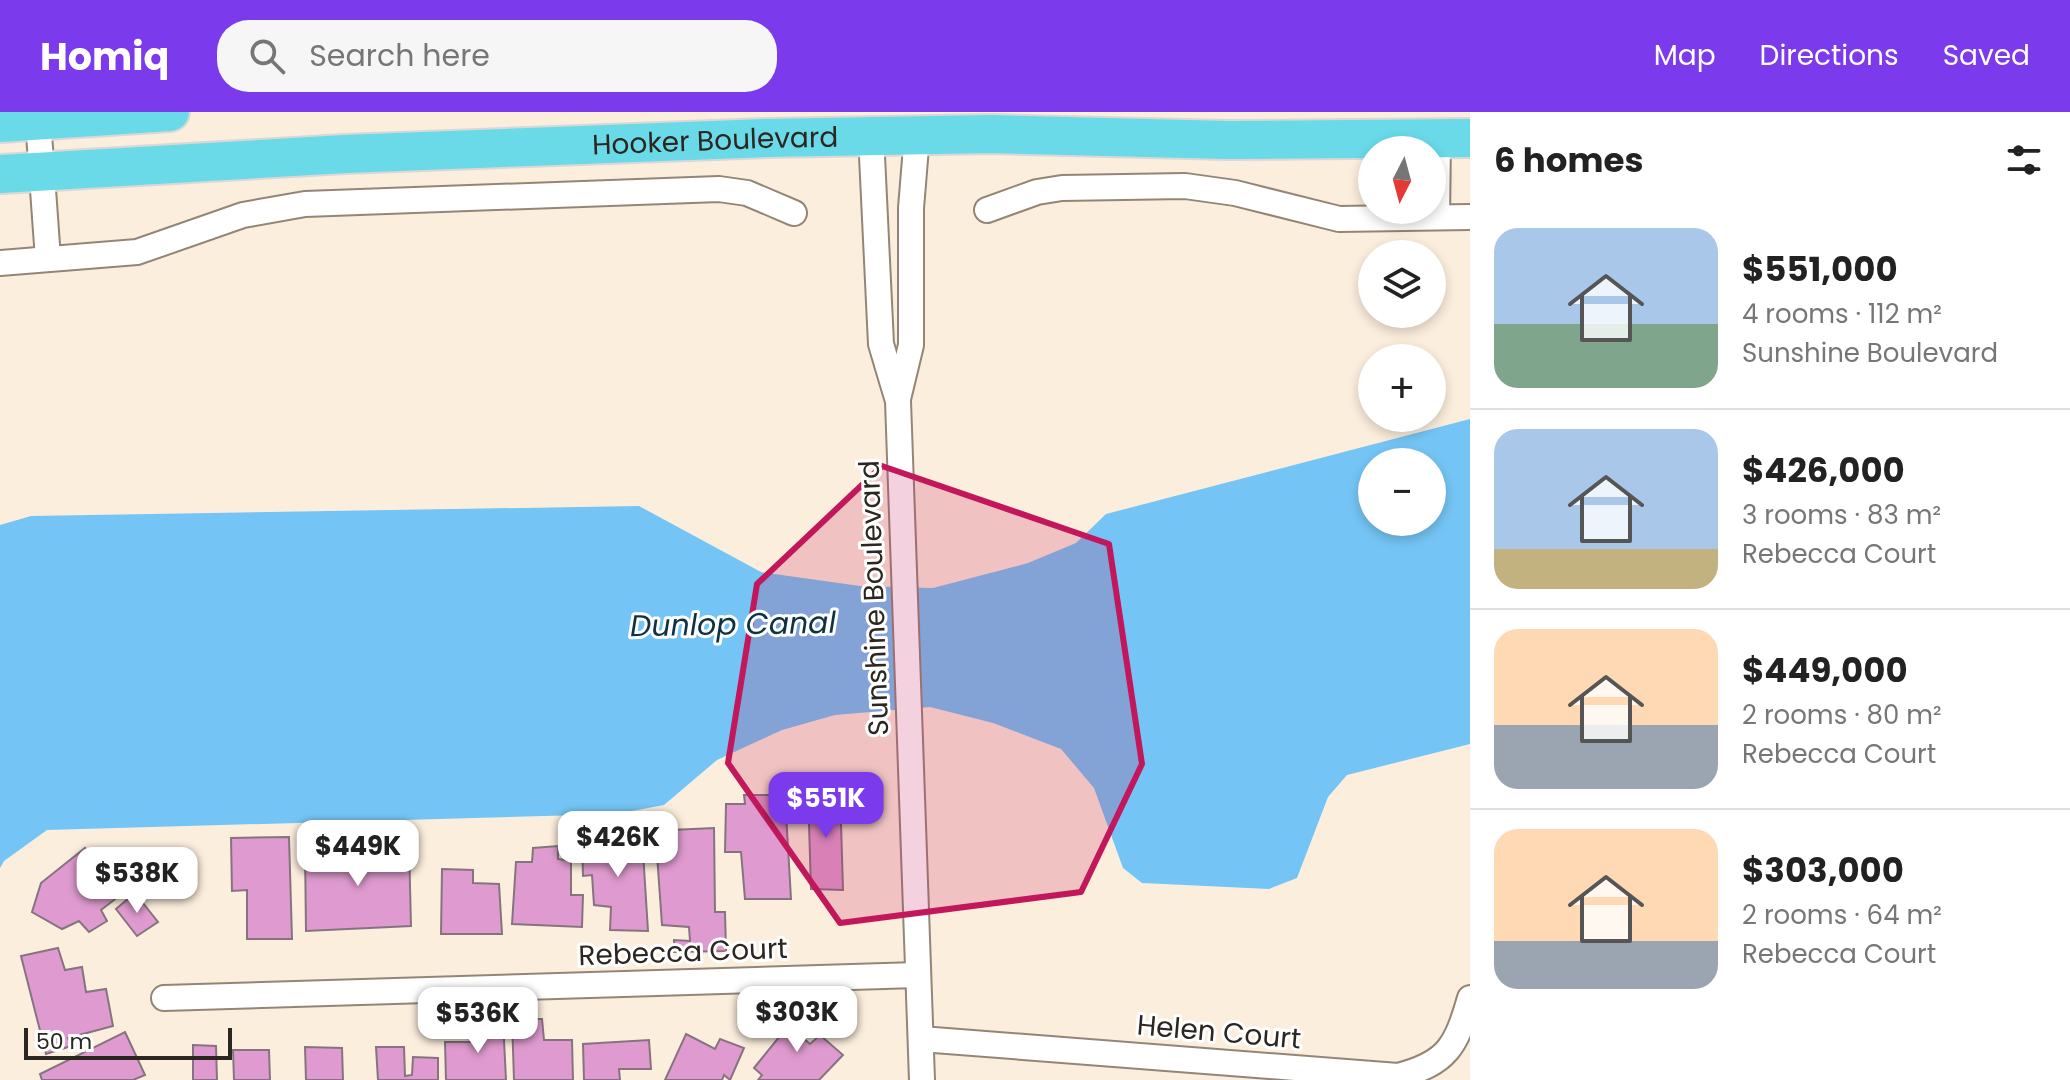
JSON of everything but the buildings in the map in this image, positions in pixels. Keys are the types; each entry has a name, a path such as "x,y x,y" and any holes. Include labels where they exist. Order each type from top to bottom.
{"main road":[{"path":"0,123 170,112"},
{"name":"Hooker Boulevard","path":"0,174 345,154 871,135 1454,139"}],"street":[{"path":"38,120 48,259"},
{"name":"Sunshine Boulevard","path":"871,135 881,344 898,401 922,1080"},
{"name":"Sunshine Boulevard","path":"898,401 911,345 912,192 917,135"},
{"name":"Hooker Boulevard","path":"1446,176 1454,139"},
{"path":"987,210 1037,192 1062,188 1185,186 1235,193 1339,219 1358,219"},
{"name":"Hooker Boulevard","path":"0,263 137,252 243,215 305,204 719,189 747,193 794,213"},
{"path":"1446,217 1470,217"},
{"name":"Rebecca Court","path":"164,998 917,975"},
{"name":"Helen Court","path":"921,1039 1398,1076 1437,1062 1451,1049 1470,998"}],"highlighted area":[{"path":"882,466 1109,544 1142,764 1081,892 840,923 728,763 757,584"}],"water":[{"name":"Dunlop Canal","path":"1470,419 1470,744 1347,775 1328,797 1297,878 1269,889 1142,883 1123,868 1094,788 1061,749 993,723 930,707 835,715 782,730 717,760 664,805 616,814 47,830 4,861 0,868 0,525 31,516 639,506 761,572 860,586 933,588 1028,563 1076,543 1106,514 1358,448 1358,536 1446,536 1446,448 1359,448 1420,432 1446,432 1446,425"}]}
